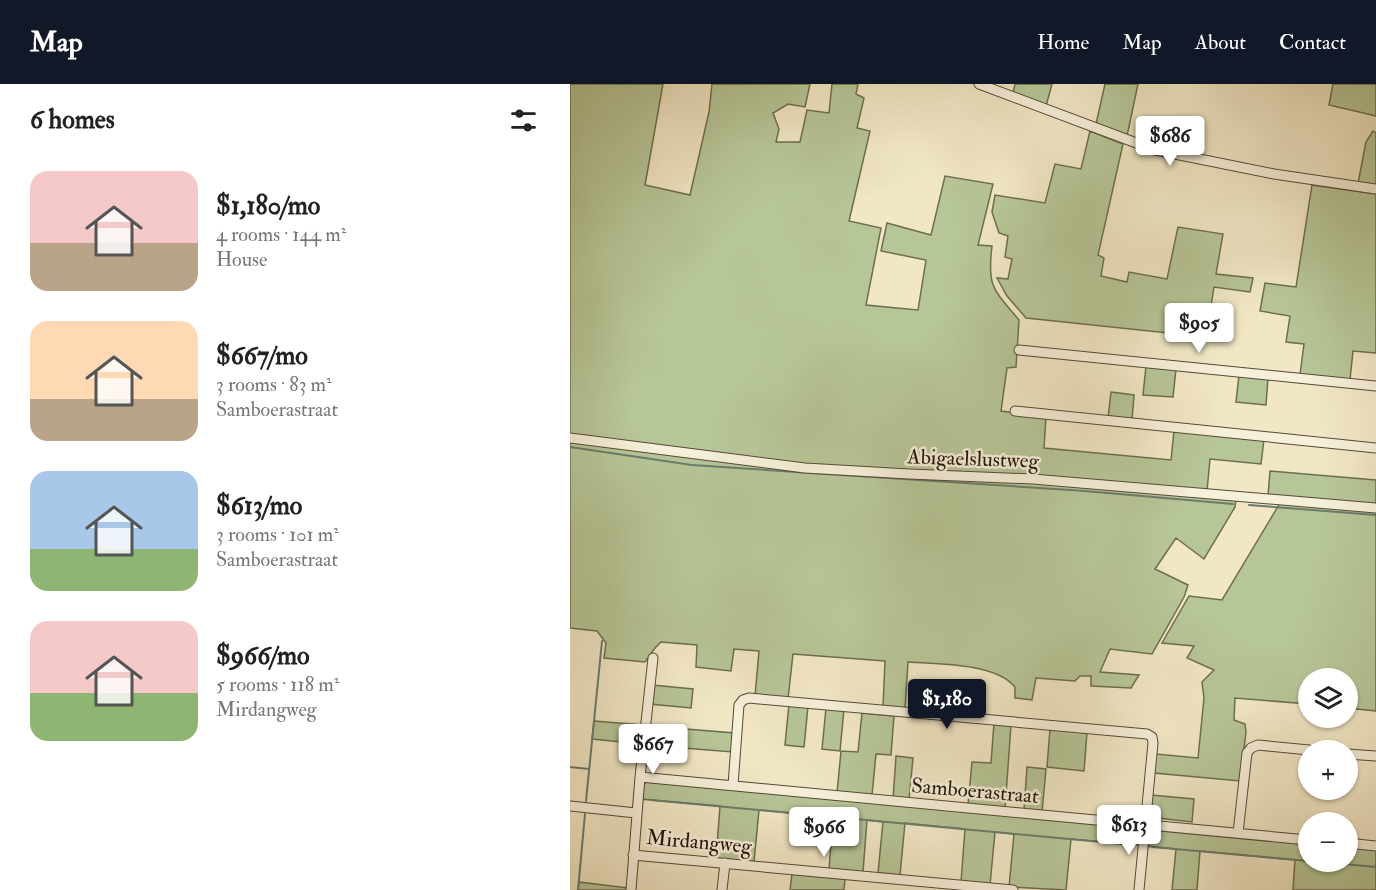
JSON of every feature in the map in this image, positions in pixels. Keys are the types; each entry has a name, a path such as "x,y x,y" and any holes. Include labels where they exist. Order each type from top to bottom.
{"street":[{"path":"979,84 1155,150 1274,174 1376,189"},
{"path":"1019,350 1376,386"},
{"path":"1015,411 1376,448"},
{"name":"Abigaelslustweg","path":"570,438 806,468 1033,478 1376,508"},
{"path":"631,890 636,813 653,658"},
{"path":"733,785 739,705 742,700 749,698 1147,734 1154,743 1139,890"},
{"path":"1238,833 1247,753 1258,745 1298,749"},
{"path":"1358,755 1376,756"},
{"name":"Samboerastraat","path":"640,777 1298,839"},
{"path":"570,806 636,813"},
{"path":"1358,844 1376,846"},
{"name":"Mirdangweg","path":"633,855 1013,890"},
{"path":"722,890 725,863"}],"green space":[{"path":"570,84 663,84 645,185 690,195 709,112 712,84 810,84 805,107 788,104 773,113 779,129 776,142 800,142 807,110 829,113 832,84 858,84 856,94 864,98 857,128 870,131 849,221 881,228 866,305 918,310 926,260 881,251 887,223 931,235 945,176 993,184 978,245 992,246 991,279 998,294 1019,320 1016,367 1007,368 1001,411 1046,417 1044,448 1171,460 1174,431 1264,439 1261,464 1210,459 1207,491 805,466 570,434"},
{"path":"1015,84 1052,84 1046,106 1013,93"},
{"path":"1105,84 1138,84 1127,136 1096,124"},
{"path":"1333,84 1376,84 1376,116 1329,105"},
{"path":"1090,131 1123,144 1098,255 1104,258 1101,276 1127,282 1129,272 1167,279 1178,227 1223,234 1216,274 1253,278 1250,292 1214,287 1206,337 1026,318 1007,296 997,278 1008,279 1012,259 1005,257 1008,236 999,233 992,212 995,195 1045,203 1055,164 1081,169"},
{"path":"1373,131 1376,133 1376,185 1358,183 1366,142"},
{"path":"1312,185 1376,194 1376,353 1353,351 1350,380 1300,375 1304,344 1286,342 1290,316 1260,311 1265,283 1296,287"},
{"path":"1146,366 1176,369 1173,397 1143,395"},
{"path":"1239,375 1268,378 1266,405 1236,402"},
{"path":"1111,392 1134,395 1132,420 1108,418"},
{"path":"570,440 691,457 1033,481 1236,500 1235,507 1204,559 1176,538 1155,569 1188,585 1184,597 1152,654 1110,649 1100,672 1139,675 1131,688 1091,686 1091,676 1080,676 1075,681 1036,678 1032,700 1015,698 1015,687 1006,679 981,669 950,664 908,662 905,709 883,707 885,661 793,654 788,699 755,696 759,651 734,649 731,671 696,667 697,645 661,642 645,662 604,658 606,643 597,631 570,628"},
{"path":"1270,471 1376,480 1376,506 1268,496"},
{"path":"1280,503 1376,511 1376,711 1358,709 1358,668 1298,668 1298,703 1235,698 1234,720 1245,724 1246,732 1240,781 1154,773 1156,754 1198,758 1204,698 1202,682 1214,670 1187,658 1194,646 1162,643 1189,596 1222,600"},
{"path":"652,685 693,689 691,708 650,704"},
{"path":"789,704 808,706 804,747 785,745"},
{"path":"826,708 844,709 840,751 822,749"},
{"path":"862,713 894,716 891,755 876,754 872,795 837,793 841,751 858,752"},
{"path":"594,721 643,725 641,744 592,739"},
{"path":"994,723 1011,725 1005,809 968,805 972,762 991,763"},
{"path":"648,726 735,733 733,752 646,745"},
{"path":"1050,729 1087,732 1084,771 1047,767"},
{"path":"896,756 913,758 909,800 893,799"},
{"path":"1027,767 1046,769 1042,812 1024,810"},
{"path":"646,782 1133,827 1138,829 1140,835 1139,845 1071,839 1066,890 1009,887 1014,834 995,832 990,885 961,882 965,829 905,823 900,875 878,873 883,822 867,820 863,872 829,869 833,817 759,810 754,862 716,858 720,806 640,799 643,785"},
{"path":"1151,795 1194,799 1192,822 1149,817"},
{"path":"1151,829 1298,842 1298,872 1358,872 1358,848 1376,850 1376,890 1293,890 1295,860 1200,851 1197,890 1172,890 1176,849 1145,846 1148,831"},
{"path":"792,874 845,879 844,890 790,890"},
{"path":"579,882 629,888 628,890 578,890"}],"waterway":[{"path":"570,447 692,465 1085,491 1233,504"},
{"path":"1249,505 1376,515"},
{"path":"586,801 602,641"},
{"path":"570,767 589,769"},
{"path":"651,800 1133,845"},
{"path":"578,890 585,814"},
{"path":"1153,847 1298,860"},
{"path":"1358,865 1376,867"}]}
